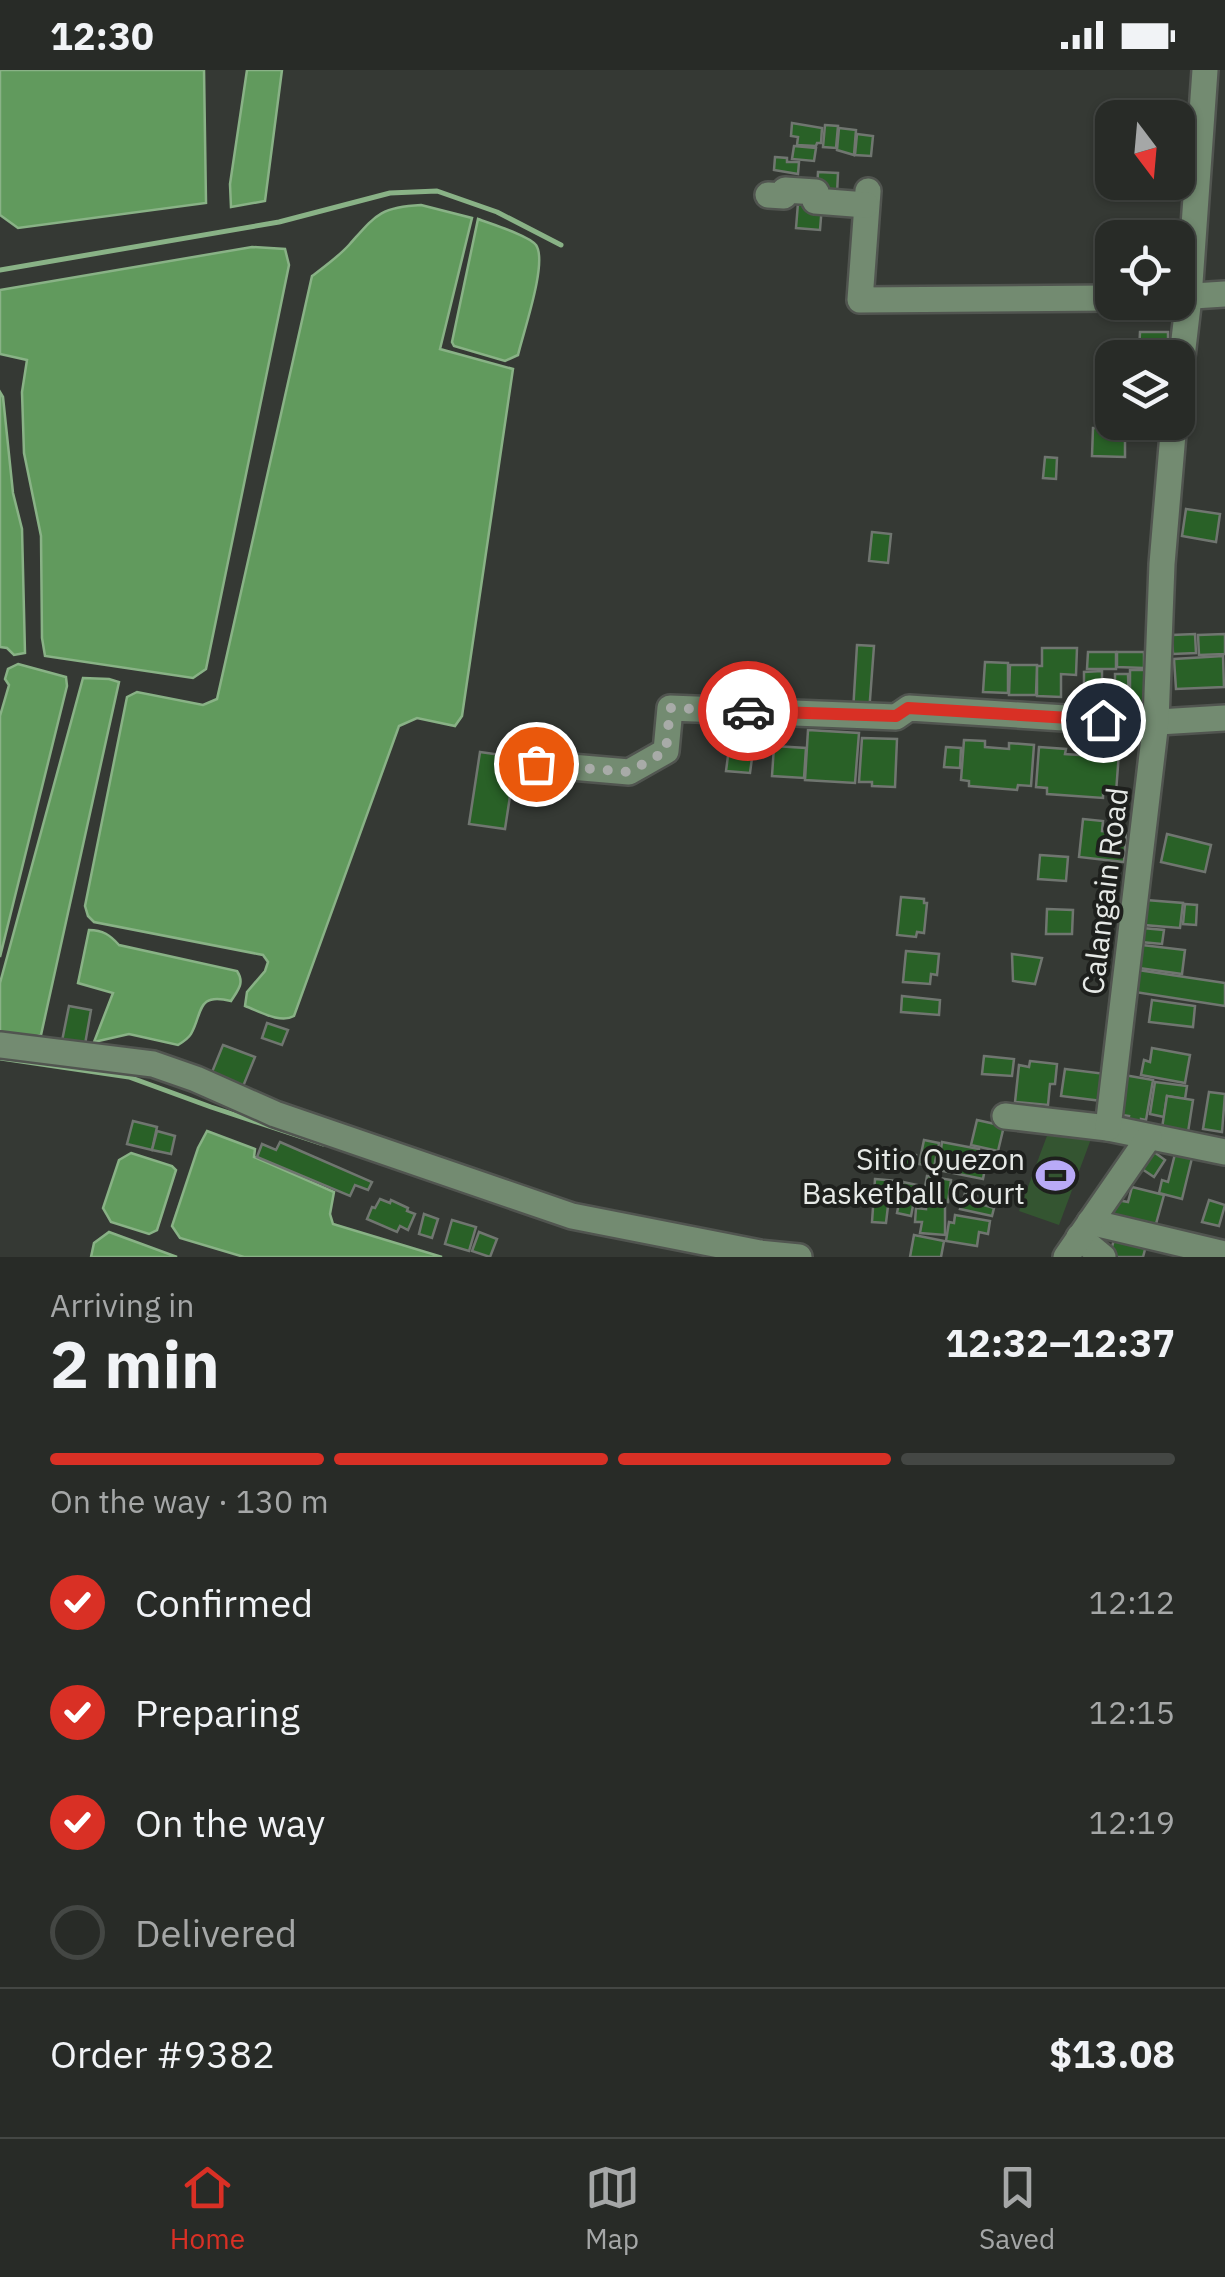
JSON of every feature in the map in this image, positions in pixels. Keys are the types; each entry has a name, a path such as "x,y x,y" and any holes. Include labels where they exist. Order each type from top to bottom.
{"street":[{"path":"1190,220 1205,70"},
{"path":"768,195 784,196 784,190 816,192 815,201 867,198 860,300 1095,298"},
{"path":"1195,296 1225,294"},
{"name":"Calangain Road","path":"1108,1128 1156,721 1162,564 1172,440"},
{"path":"536,764 629,772 666,751 670,708 896,716 908,708 1142,722 1225,718"},
{"path":"0,1045 153,1064 275,1114 572,1216 760,1253 800,1257"},
{"path":"1006,1116 1108,1128 1225,1152"},
{"path":"1078,1239 1149,1137"},
{"path":"1078,1239 1225,1254"},
{"path":"1078,1239 1102,1257"}],"shaded area":[{"path":"0,70 204,70 206,203 18,228 0,215"},
{"path":"247,70 282,70 265,201 231,207 230,184"},
{"path":"421,205 472,218 440,349 513,369 462,716 455,726 417,718 399,726 294,1016 276,1018 245,1006 247,992 265,971 268,962 263,955 94,922 85,906 127,697 137,692 203,705 217,699 312,276 379,215"},
{"path":"478,219 525,237 536,245 539,254 537,281 518,355 505,361 454,346 452,342"},
{"path":"252,247 285,249 289,265 206,669 193,678 45,656 41,536 24,453 22,392 27,360 0,354 0,290"},
{"path":"0,392 13,493 22,529 25,653 14,655 0,647"},
{"path":"18,664 66,677 67,686 0,957 0,716 9,685 5,679 8,669"},
{"path":"83,678 119,682 41,1035 23,1040 0,1033 0,983"},
{"path":"89,930 106,934 119,945 237,971 240,986 231,1001 206,1002 191,1034 178,1045 129,1034 94,1042 113,993 78,983"},
{"name":"Sitio Quezon Basketball Court","path":"1051,1125 1091,1139 1059,1225 1019,1211"},
{"path":"207,1131 255,1149 254,1157 334,1192 330,1214 333,1224 442,1257 244,1257 180,1238 172,1226"},
{"path":"131,1153 176,1170 157,1230 149,1234 111,1222 103,1208 119,1160"},
{"path":"109,1232 177,1257 91,1257 94,1243"}],"building":[{"path":"792,123 822,128 821,143 797,145 798,137 791,136"},
{"path":"825,125 838,126 836,148 823,147"},
{"path":"839,128 856,130 854,155 837,150"},
{"path":"857,134 873,136 871,156 855,155"},
{"path":"794,146 816,148 814,161 792,159"},
{"path":"775,157 799,162 798,174 774,170"},
{"path":"818,172 838,173 837,194 817,193"},
{"path":"798,203 822,205 820,230 796,228"},
{"path":"1140,332 1168,332 1168,340 1140,340"},
{"path":"1093,428 1095,440 1125,440 1125,457 1092,456"},
{"path":"1045,457 1057,458 1056,479 1043,478"},
{"path":"1186,509 1220,514 1216,542 1182,536"},
{"path":"872,532 891,534 888,563 869,561"},
{"path":"1195,634 1196,653 1173,654 1172,635"},
{"path":"1225,634 1225,654 1199,655 1198,635"},
{"path":"857,645 874,646 869,713 853,712"},
{"path":"1042,648 1077,648 1076,675 1061,674 1061,697 1037,696 1037,666 1042,666"},
{"path":"1088,652 1116,652 1116,669 1087,669"},
{"path":"1117,652 1144,652 1144,668 1117,667"},
{"path":"1223,656 1224,687 1176,689 1174,659"},
{"path":"985,662 1008,663 1008,693 983,692"},
{"path":"1010,665 1037,665 1036,695 1009,695"},
{"path":"1130,670 1152,670 1152,705 1130,705"},
{"path":"1102,671 1102,687 1113,687 1113,701 1084,702 1084,672"},
{"path":"1115,674 1128,674 1129,705 1115,705"},
{"path":"733,718 757,721 750,773 726,771"},
{"path":"808,730 859,733 855,783 805,780"},
{"path":"862,738 897,739 895,787 859,782"},
{"path":"964,740 985,741 985,747 1009,749 1009,743 1034,745 1031,786 1018,785 1017,790 969,786 969,781 961,780"},
{"path":"774,746 806,748 804,778 772,776"},
{"path":"946,747 961,748 960,768 944,767"},
{"path":"1039,747 1094,756 1095,750 1119,752 1116,793 1103,792 1103,798 1047,794 1047,788 1036,787"},
{"path":"480,752 516,757 505,829 469,824"},
{"path":"1083,819 1103,821 1102,831 1126,833 1124,862 1079,857"},
{"path":"1167,834 1211,845 1205,872 1161,862"},
{"path":"1040,855 1068,857 1066,881 1038,879"},
{"path":"901,897 924,899 927,903 924,933 917,932 916,937 897,935"},
{"path":"1146,900 1183,903 1180,928 1144,925"},
{"path":"1185,904 1197,905 1196,925 1183,924"},
{"path":"1047,909 1073,910 1072,934 1046,934"},
{"path":"1142,928 1164,930 1162,944 1141,942"},
{"path":"1142,945 1185,950 1182,974 1139,968"},
{"path":"906,951 939,954 937,975 931,974 930,984 903,982"},
{"path":"1012,954 1042,958 1035,984 1013,981"},
{"path":"1138,970 1225,983 1225,1006 1135,992"},
{"path":"902,996 940,1000 939,1015 901,1012"},
{"path":"1152,1000 1195,1006 1193,1027 1149,1022"},
{"path":"69,1006 91,1010 84,1050 61,1046"},
{"path":"267,1023 288,1030 282,1045 262,1038"},
{"path":"223,1045 255,1057 242,1089 210,1077"},
{"path":"1152,1048 1190,1055 1185,1083 1141,1075 1144,1060 1150,1062"},
{"path":"984,1056 1014,1059 1012,1076 982,1074"},
{"path":"1030,1061 1057,1064 1048,1105 1015,1102 1019,1065 1029,1067"},
{"path":"1065,1069 1106,1074 1102,1101 1061,1096"},
{"path":"1124,1075 1153,1080 1146,1120 1141,1119 1141,1123 1128,1121 1129,1116 1122,1115"},
{"path":"1155,1082 1187,1086 1185,1099 1167,1096 1164,1117 1150,1114"},
{"path":"1209,1092 1225,1094 1222,1132 1203,1129"},
{"path":"1167,1096 1193,1100 1188,1132 1162,1128"},
{"path":"977,1120 1004,1126 998,1151 971,1145"},
{"path":"133,1121 157,1127 152,1150 127,1144"},
{"path":"157,1131 175,1136 171,1154 152,1150"},
{"path":"924,1140 939,1143 934,1167 919,1164"},
{"path":"280,1142 372,1182 368,1190 355,1185 350,1196 257,1157 262,1144 276,1150"},
{"path":"942,1142 979,1149 977,1161 986,1163 983,1179 938,1170"},
{"path":"893,1151 916,1155 914,1168 891,1164"},
{"path":"1154,1152 1165,1160 1154,1177 1142,1169"},
{"path":"1175,1154 1192,1158 1182,1199 1159,1193 1162,1180 1168,1182"},
{"path":"927,1176 951,1180 948,1202 923,1198"},
{"path":"875,1179 897,1181 894,1206 888,1206 886,1223 872,1222"},
{"path":"903,1182 917,1185 911,1216 897,1213"},
{"path":"1132,1187 1164,1195 1154,1231 1107,1220 1112,1199 1128,1202"},
{"path":"965,1193 985,1198 984,1205 994,1208 992,1216 960,1209"},
{"path":"380,1199 390,1203 391,1200 415,1214 408,1230 400,1226 397,1232 367,1219"},
{"path":"1209,1200 1225,1205 1219,1226 1202,1222"},
{"path":"926,1202 945,1204 945,1235 920,1233 922,1222 915,1222 916,1208 926,1209"},
{"path":"424,1214 438,1219 432,1238 419,1234"},
{"path":"955,1215 990,1221 988,1234 979,1232 977,1246 946,1241 949,1222 954,1223"},
{"path":"452,1220 476,1227 469,1251 445,1244"},
{"path":"479,1232 497,1239 490,1257 472,1251"},
{"path":"1116,1233 1147,1242 1143,1257 1109,1257"},
{"path":"914,1235 944,1241 941,1257 910,1257"}],"waterway":[{"path":"0,270 279,222 390,193 437,191 497,212 561,245"},
{"path":"0,1058 129,1077 323,1144"}],"way so far":[{"path":"536,764 629,772 666,751 670,708 748,711"}],"place":[{"name":"Sitio Quezon Basketball Court","path":"1055,1175"}],"route":[{"path":"748,711 896,716 908,708 1103,720"}]}
